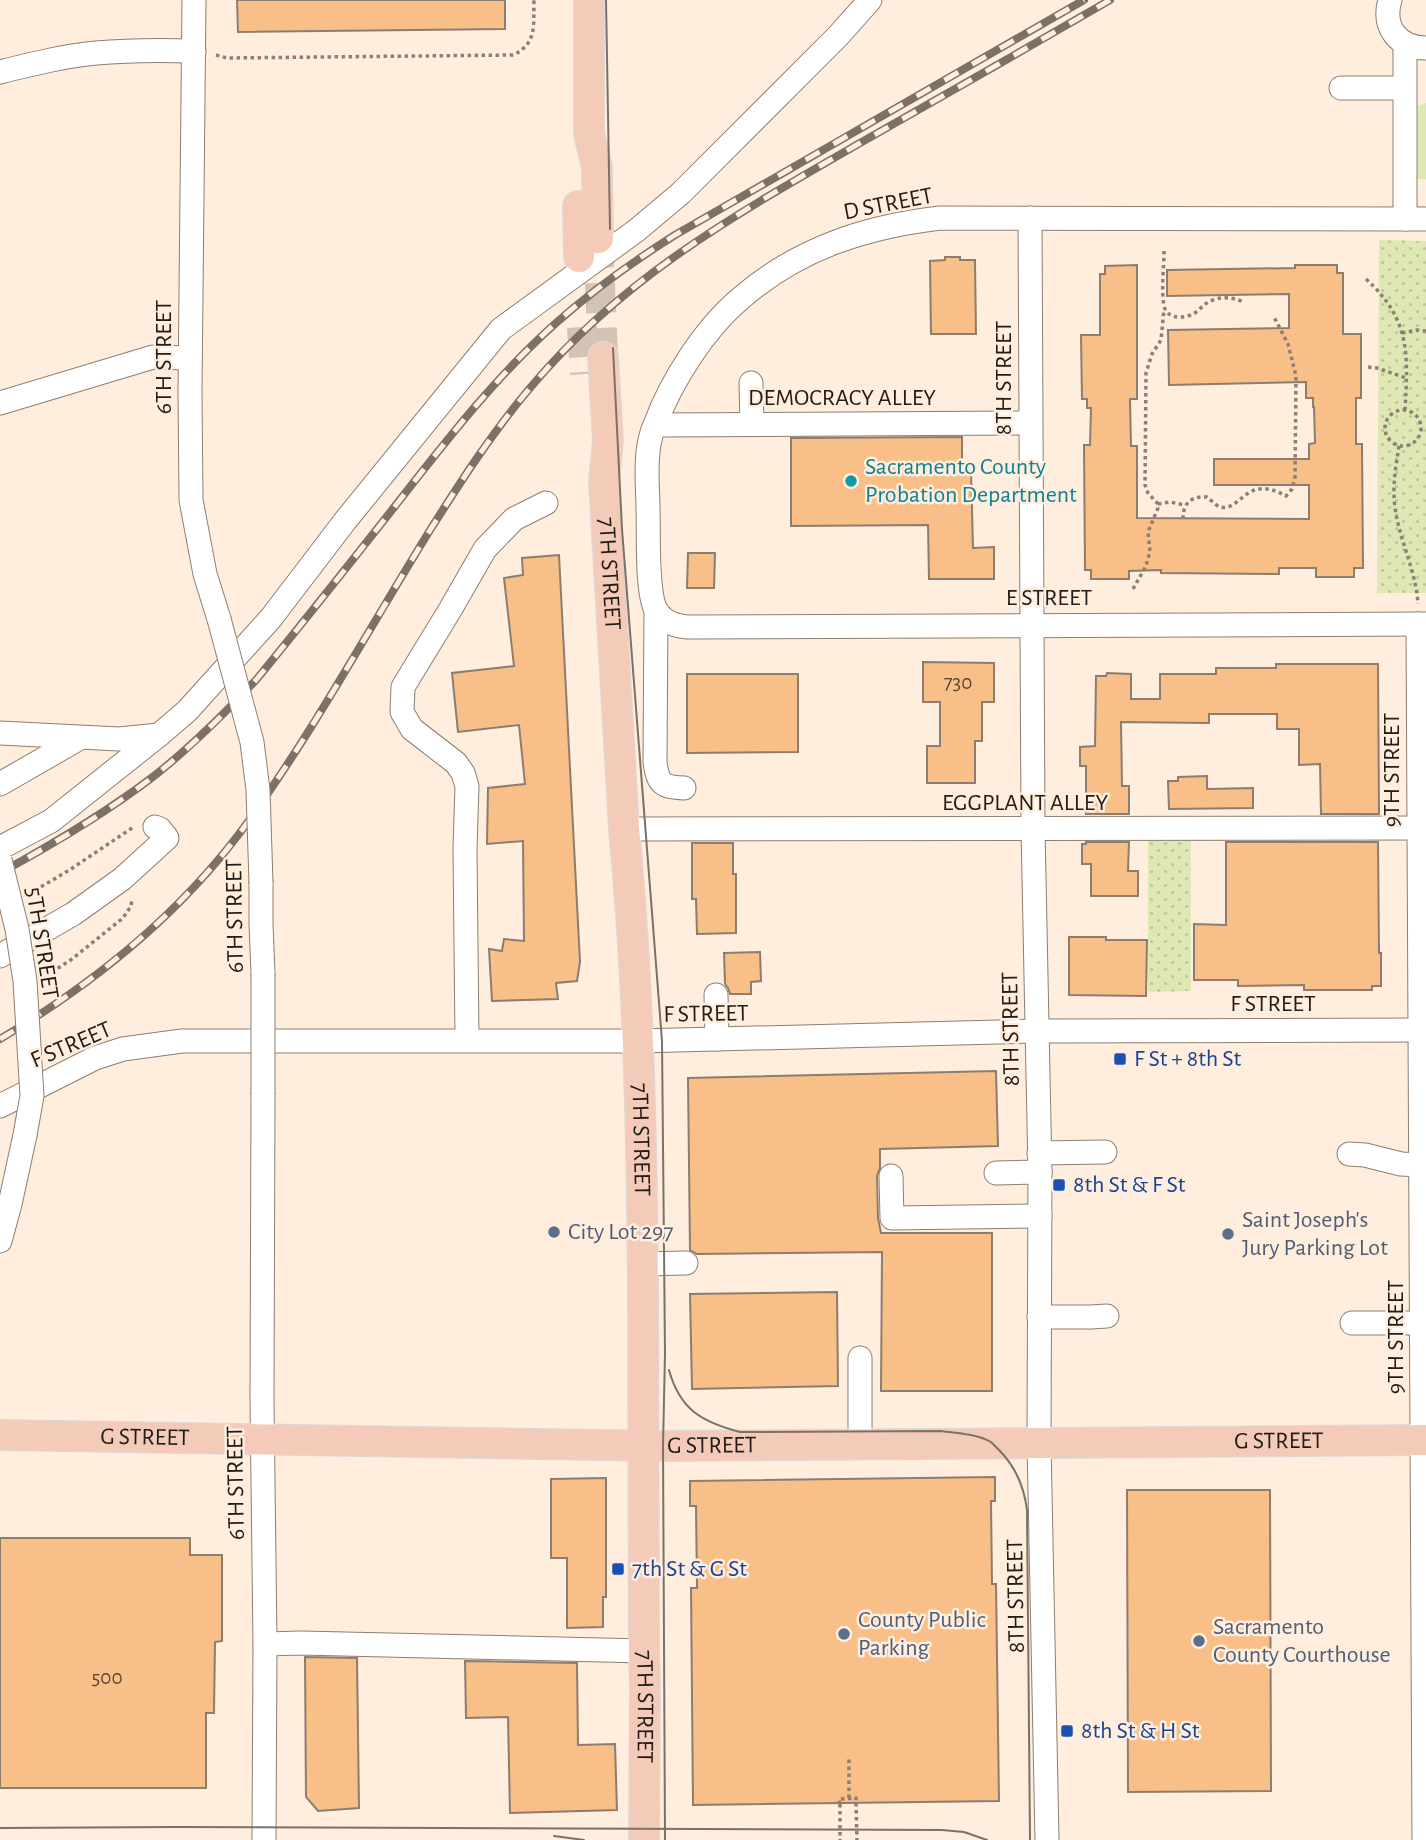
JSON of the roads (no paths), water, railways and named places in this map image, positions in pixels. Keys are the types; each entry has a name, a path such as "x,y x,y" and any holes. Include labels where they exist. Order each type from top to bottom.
{"main road":[{"path":"589,0 589,134 597,167 589,247"},
{"name":"7TH STREET","path":"594,366 608,441 604,481 638,1041 642,1264 644,1840"},
{"name":"G STREET","path":"0,1436 643,1445 1424,1440"}],"street":[{"name":"6TH STREET","path":"194,0 191,500 205,574 252,742 258,790 263,973 264,1840"},
{"path":"0,848 51,821 187,711 271,618 345,521 501,329 637,230 681,193 838,36 870,0"},
{"path":"1390,0 1387,9 1391,30 1416,46 1404,88 1415,219"},
{"path":"0,72 95,53 194,51"},
{"path":"1341,88 1404,88"},
{"name":"D STREET","path":"684,788 665,786 660,781 655,762 664,618 650,590 649,447 655,425 670,391 690,355 739,299 770,275 830,243 904,223 940,219 1030,218 1415,219"},
{"name":"8TH STREET","path":"1030,218 1033,829 1040,1162 1040,1442 1047,1840"},
{"path":"0,403 153,357 190,358"},
{"path":"751,383 752,424"},
{"name":"DEMOCRACY ALLEY","path":"655,425 1030,423"},
{"path":"467,1040 467,786 456,763 412,729 402,712 402,687 485,549 514,519 546,503"},
{"name":"E STREET","path":"664,618 687,627 1422,624"},
{"name":"9TH STREET","path":"1422,624 1423,1030 1420,1165 1424,1235 1424,1840"},
{"path":"0,733 119,739 159,735"},
{"path":"0,784 80,738"},
{"path":"0,956 73,914 119,892 167,838 155,827"},
{"name":"EGGPLANT ALLEY","path":"624,830 1422,828"},
{"name":"5TH STREET","path":"0,860 17,929 25,981 32,1096 0,1241"},
{"path":"716,995 717,1040"},
{"name":"F STREET","path":"0,1106 95,1058 123,1049 182,1041 638,1041 1037,1031 1423,1030"},
{"path":"996,1173 1040,1162 1105,1152"},
{"path":"1349,1154 1420,1165"},
{"path":"891,1176 892,1218 1040,1216"},
{"path":"642,1264 686,1263"},
{"path":"1040,1317 1107,1316"},
{"path":"1352,1323 1422,1322"},
{"path":"860,1358 860,1444"},
{"path":"265,1644 644,1651"}],"tunnel":[{"path":"598,238 603,357"},
{"path":"582,327 585,374"}],"tram line":[{"path":"606,0 610,229"},
{"path":"613,348 622,529 662,1041 665,1840"},
{"path":"669,1370 679,1395 694,1412 714,1424 740,1432 954,1432 985,1439 1005,1456 1015,1470 1027,1510 1030,1840"},
{"path":"0,1828 942,1830 964,1832 987,1840"},
{"path":"554,1836 584,1840"}],"railway":[{"path":"0,873 79,828 136,790 181,754 219,718 256,680 490,389 533,344 584,299 675,235 1084,0"},
{"path":"0,1039 104,969 167,914 224,852 250,819 297,749 427,535 489,441 530,388 603,313 643,280 726,222 1110,0"}],"place":[{"name":"Sacramento County Probation Department","path":"851,481"},
{"name":"F St + 8th St","path":"1120,1059"},
{"name":"8th St & F St","path":"1059,1185"},
{"name":"City Lot 297","path":"554,1232"},
{"name":"Saint Joseph's Jury Parking Lot","path":"1228,1234"},
{"name":"7th St & G St","path":"618,1569"},
{"name":"County Public Parking","path":"844,1634"},
{"name":"Sacramento County Courthouse","path":"1199,1641"},
{"name":"8th St & H St","path":"1067,1731"}]}
